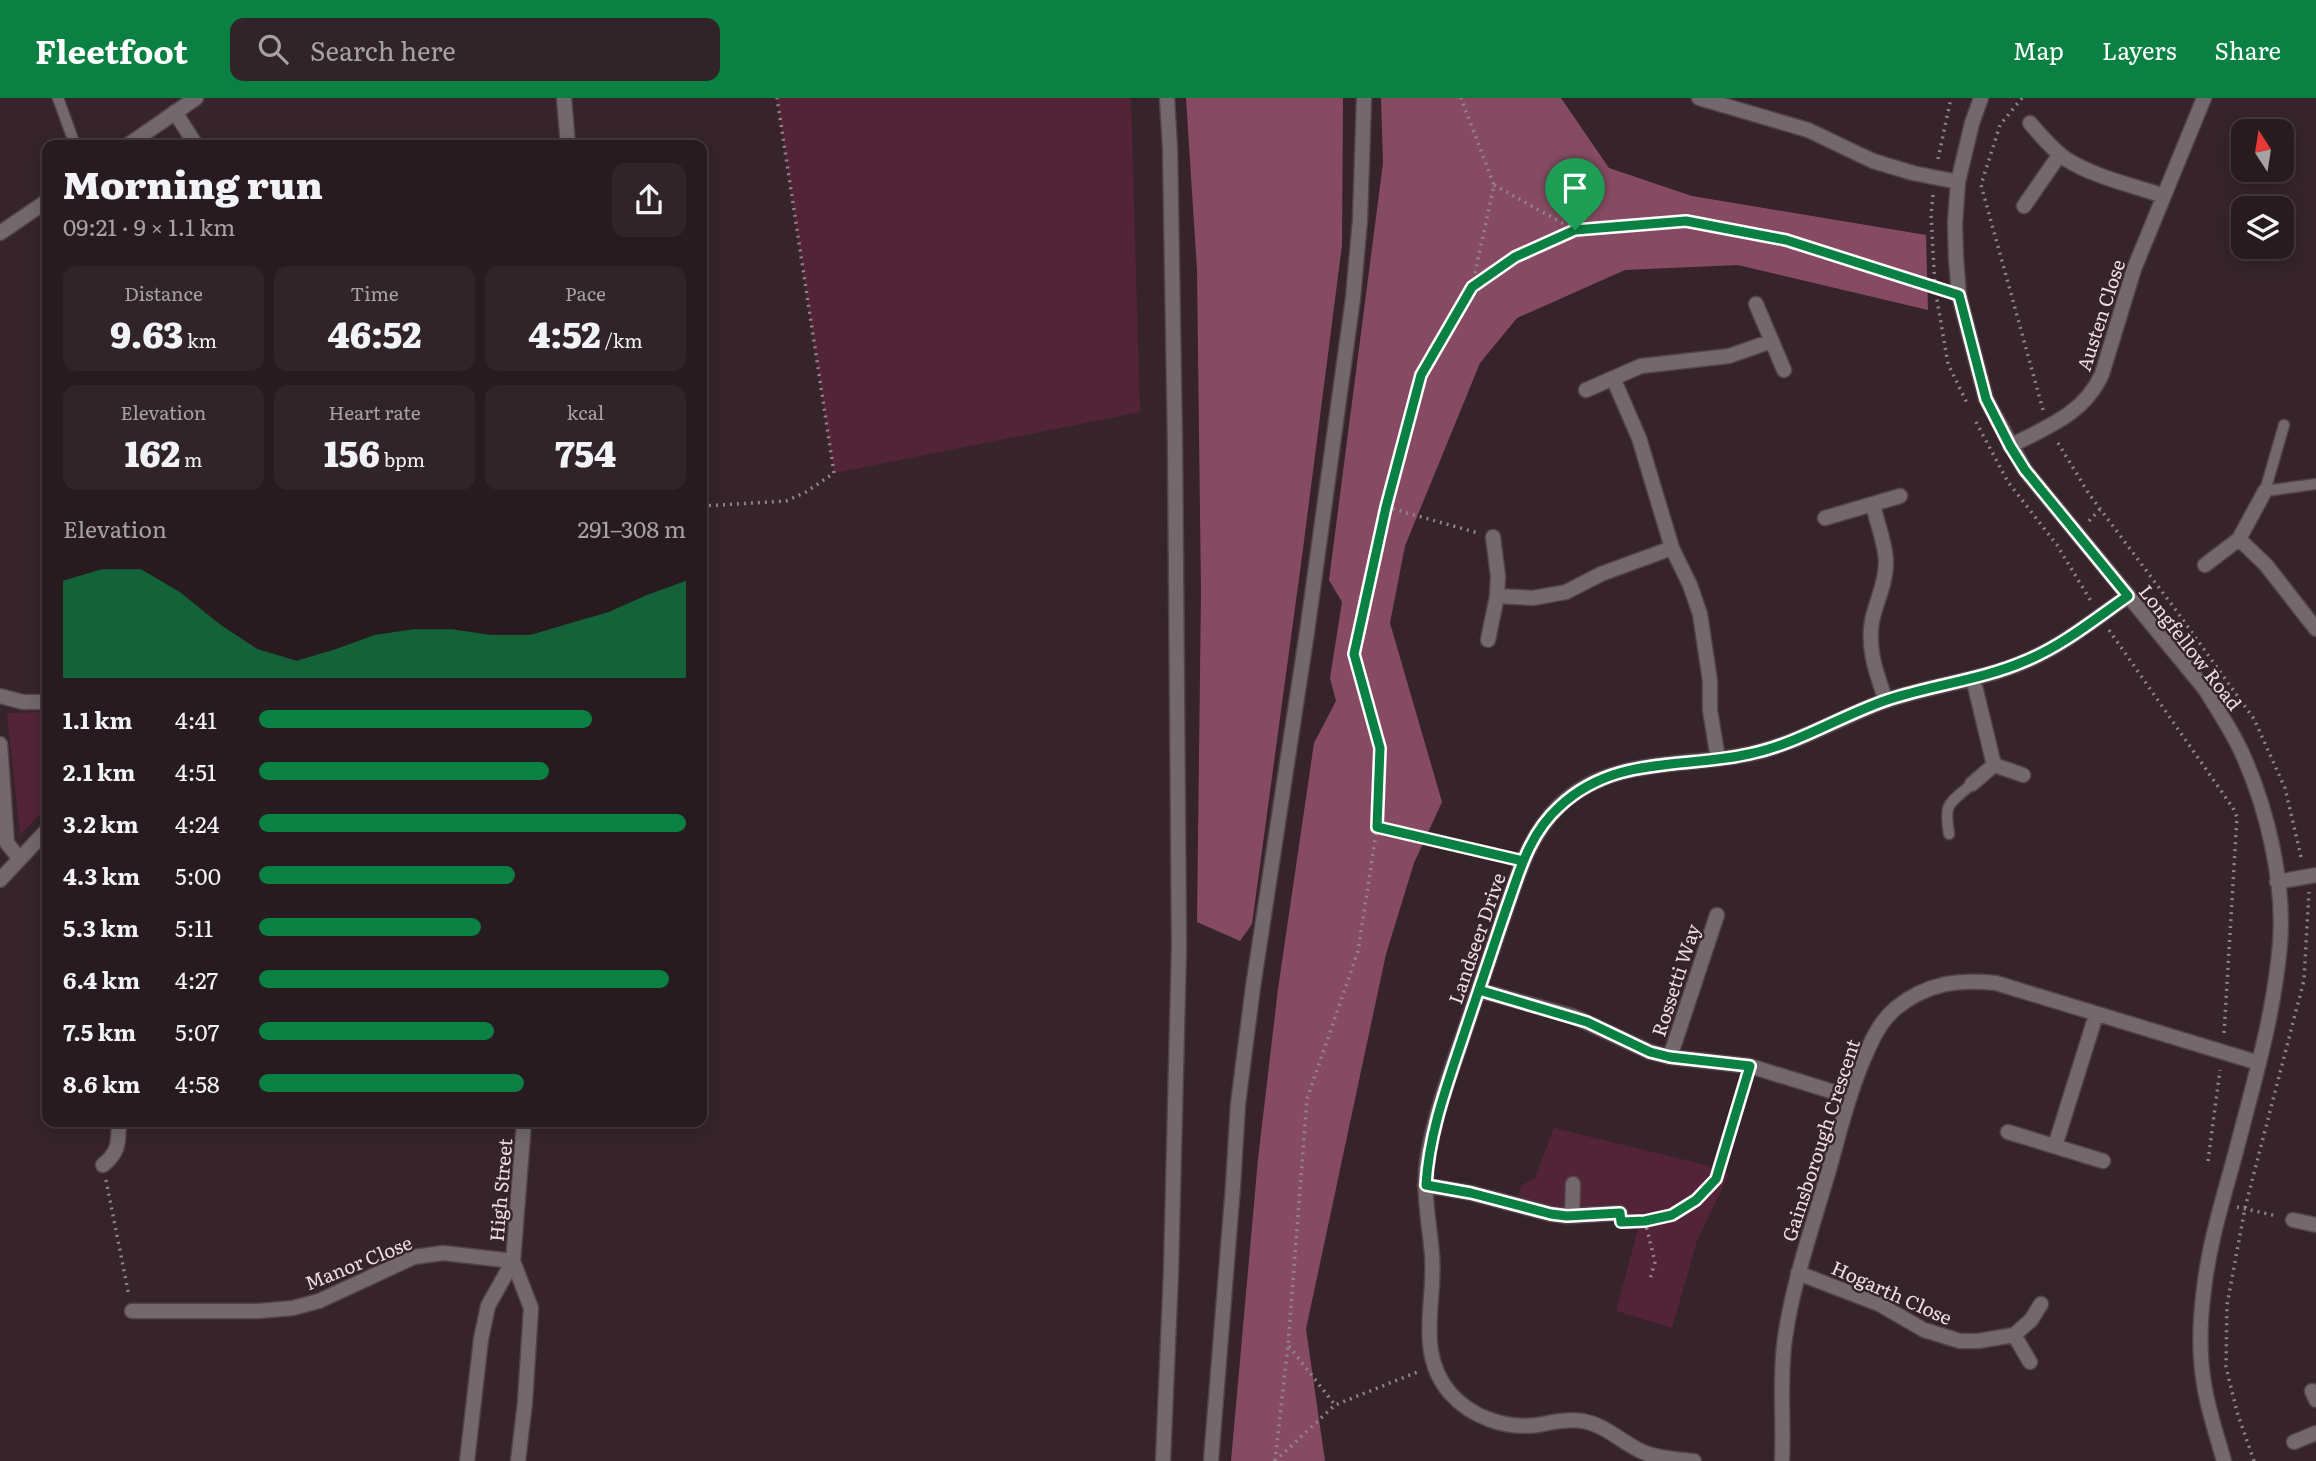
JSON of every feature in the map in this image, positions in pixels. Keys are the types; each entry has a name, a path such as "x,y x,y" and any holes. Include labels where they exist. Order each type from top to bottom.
{"street":[{"path":"135,140 196,98"},
{"path":"564,98 568,140"},
{"path":"1163,1461 1171,1272 1179,947 1175,444 1167,98"},
{"path":"1211,1461 1238,1104 1353,298 1360,220 1364,98"},
{"path":"1699,98 1808,130 1873,161 1958,182"},
{"name":"Longfellow Road","path":"1980,98 1958,182 1955,223 1959,295 1986,399 2025,470 2204,690 2242,754 2263,810 2277,882 2281,941 2272,1006 2222,1203 2204,1288 2204,1384 2224,1461"},
{"name":"Austen Close","path":"2010,446 2081,406 2095,389 2102,374 2130,279 2204,98"},
{"path":"175,112 193,140"},
{"path":"2030,123 2060,154 2084,168 2164,196"},
{"path":"2024,206 2060,154"},
{"path":"0,233 42,204"},
{"path":"1756,304 1784,370"},
{"path":"1586,390 1650,364 1729,356 1772,341"},
{"path":"1614,378 1643,449 1672,548 1690,585 1703,624 1710,681 1710,710 1718,759"},
{"path":"2205,565 2239,540 2265,491"},
{"path":"1825,518 1900,496"},
{"path":"1873,505 1886,561 1870,641 1873,664 1886,701"},
{"path":"1488,640 1498,576 1493,537"},
{"path":"2239,540 2266,565 2316,629"},
{"path":"1497,596 1533,598 1566,592 1601,574 1672,548"},
{"name":"Landseer Drive","path":"1694,1461 1646,1453 1604,1428 1585,1421 1564,1420 1513,1426 1485,1418 1467,1409 1443,1384 1429,1342 1432,1254 1425,1205 1428,1155 1434,1127 1479,990 1523,861 1536,833 1557,808 1582,788 1611,774 1639,767 1750,754 1782,744 1886,701 2024,662 2079,631 2128,596"},
{"path":"1973,678 1994,765"},
{"path":"0,696 23,702 42,702"},
{"path":"0,744 7,843 19,858"},
{"path":"1994,765 2023,775"},
{"path":"1972,785 1994,765"},
{"path":"0,880 42,835"},
{"path":"2277,882 2311,876"},
{"name":"Rossetti Way","path":"1670,1057 1717,915"},
{"name":"Gainsborough Crescent","path":"1782,1461 1785,1339 1798,1273 1850,1097 1868,1047 1895,1009 1916,994 1941,985 1968,980 1996,983 2259,1063"},
{"name":"Rossetti Way","path":"1479,990 1575,1017 1650,1052 1670,1057 1750,1066 1850,1097"},
{"path":"2055,1146 2096,1015"},
{"path":"103,1165 118,1147 119,1127"},
{"name":"High Street","path":"513,1261 524,1127"},
{"path":"2008,1132 2103,1161"},
{"path":"1573,1184 1573,1215"},
{"path":"1426,1185 1471,1193 1533,1211 1573,1215 1620,1213"},
{"path":"2293,1220 2316,1225"},
{"name":"Manor Close","path":"132,1311 259,1311 293,1308 319,1301 414,1257 443,1253 513,1261"},
{"path":"467,1461 481,1339 488,1306 513,1261"},
{"path":"513,1261 531,1308 527,1380 517,1461"},
{"name":"Hogarth Close","path":"1798,1273 1879,1304 1924,1330 1942,1337 1978,1341 2014,1335"},
{"path":"2030,1362 2014,1335 2031,1320 2041,1304"},
{"path":"2294,1442 2316,1433"}],"lane":[{"path":"58,98 73,140"},
{"path":"2284,425 2265,491 2316,485"},
{"path":"1949,834 1945,812 1948,805 1972,785"}],"path":[{"path":"707,506 786,501 806,492 834,473 777,98"},
{"path":"1275,1461 1288,1345 1307,1099 1357,951 1377,827 1380,748 1354,654 1386,507 1421,375 1472,287 1494,185 1461,98"},
{"path":"2022,98 2000,125 1981,185 2048,426 2089,494 2254,719 2284,788 2311,876 2304,980 2245,1208 2227,1305 2226,1367 2236,1412 2254,1461"},
{"path":"1494,185 1575,230"},
{"path":"1472,287 1515,257 1575,230 1686,221 1786,240 1959,295"},
{"path":"1386,507 1493,537"},
{"path":"1377,827 1523,861"},
{"path":"1620,1213 1621,1222 1645,1221 1672,1215 1696,1200 1716,1179 1750,1066"},
{"path":"103,1165 132,1311"},
{"path":"2222,1203 2293,1220"},
{"path":"1645,1221 1655,1262 1650,1279"},
{"path":"1288,1345 1335,1405"},
{"path":"1275,1461 1335,1405 1435,1365"}],"shaded area":[{"path":"777,98 1131,98 1140,412 834,473"},
{"path":"1186,98 1343,98 1342,245 1252,924 1240,941 1197,922 1201,592 1197,270"},
{"path":"1381,98 1561,98 1609,168 1692,196 1926,235 1928,310 1738,265 1625,270 1517,318 1480,363 1405,546 1390,623 1442,802 1414,863 1386,954 1306,1329 1325,1461 1231,1461 1258,1159 1278,989 1314,743 1336,701 1330,678 1342,602 1329,580 1383,163"},
{"path":"42,712 42,812 20,835 7,713"},
{"path":"1554,1128 1702,1164 1729,1174 1697,1241 1672,1328 1616,1311 1638,1229 1623,1230 1624,1210 1567,1213 1516,1201 1522,1185 1535,1178"}],"route":[{"path":"1575,230 1515,257 1472,287 1421,375 1386,507 1354,654 1380,748 1377,827 1523,861 1499,931 1479,990 1434,1127 1428,1155 1426,1185 1471,1193 1551,1214 1567,1216 1620,1213 1621,1222 1645,1221 1672,1215 1696,1200 1716,1179 1750,1066 1670,1057 1650,1052 1575,1017 1479,990 1523,861 1536,833 1557,808 1582,788 1611,774 1639,767 1750,754 1813,732 1886,701 2024,662 2079,631 2128,596 2025,470 2010,446 1986,399 1959,295 1786,240 1686,221 1575,230"}]}
